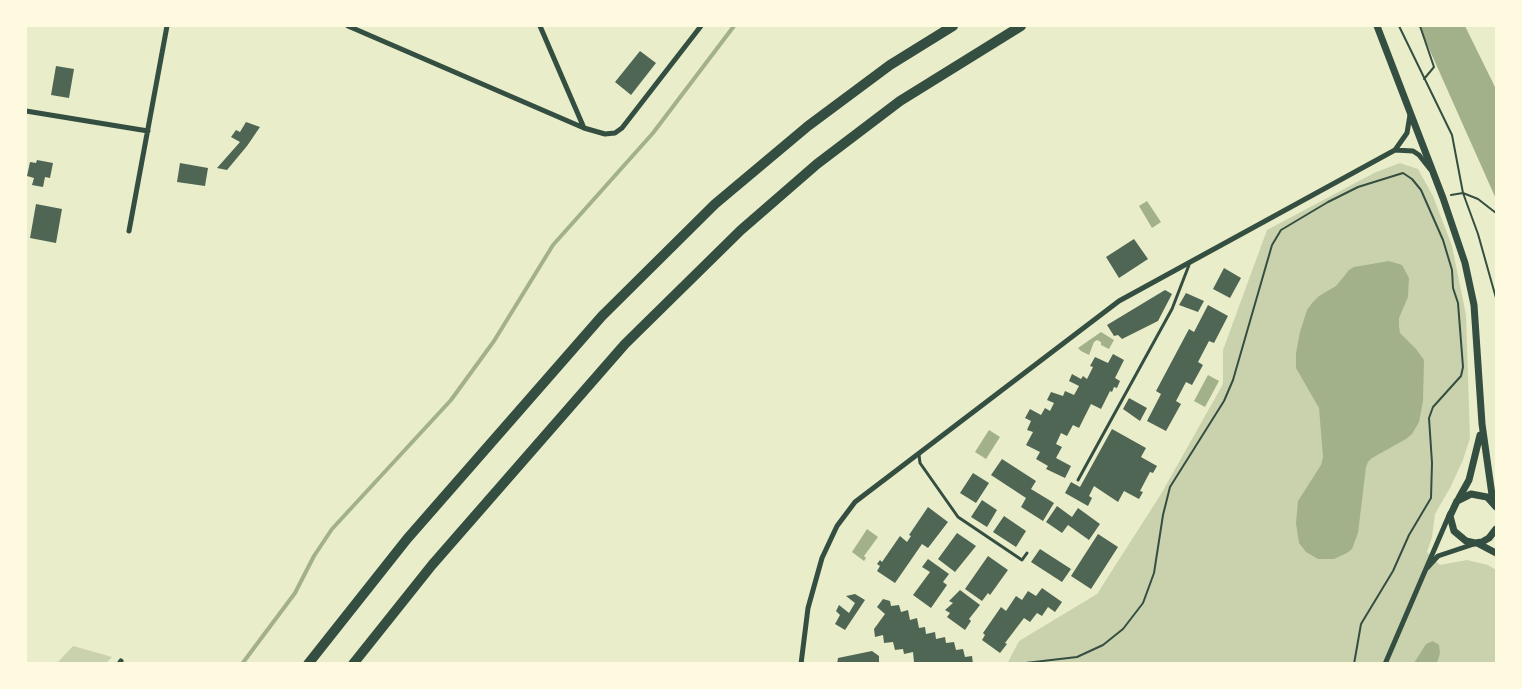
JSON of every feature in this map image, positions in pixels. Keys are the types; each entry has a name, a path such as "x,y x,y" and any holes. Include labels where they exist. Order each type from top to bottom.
{"highway":[{"path":"308,663 407,539 602,316 715,204 808,126 890,65 952,26"},
{"path":"353,663 432,564 625,344 741,230 817,164 900,101 1021,26"}],"street":[{"path":"129,231 167,26"},
{"path":"348,26 584,128 605,134 615,133 622,128 701,26"},
{"path":"540,26 584,128"},
{"path":"1377,26 1443,198 1465,263 1474,305 1482,424 1495,505"},
{"path":"26,111 148,131"},
{"path":"801,663 808,608 822,558 837,526 855,502 1119,301 1395,150 1407,134 1410,112"},
{"path":"1395,150 1413,151 1433,172"},
{"path":"1385,663 1454,504 1469,480 1478,450 1482,424"},
{"path":"1495,505 1479,494 1471,494 1454,504 1450,516 1454,531 1459,537 1497,553"},
{"path":"1424,571 1438,556 1490,538 1497,529"}],"lane":[{"path":"1078,480 1172,309 1189,263"},
{"path":"919,453 920,463 958,517 1022,560 1027,553"}],"path":[{"path":"1400,26 1452,135 1462,193 1478,234 1497,298"},
{"path":"1420,26 1434,67 1424,79"},
{"path":"1017,663 1077,657 1103,645 1123,629 1143,603 1154,573 1162,515 1170,487 1224,401 1233,380 1272,245 1281,230 1358,187 1403,173 1412,179 1421,190 1443,240 1452,270 1458,303 1463,367 1461,376 1432,407 1429,418 1432,464 1431,498 1408,535 1393,572 1361,624 1354,663"},
{"path":"1443,198 1462,193 1478,199 1497,213"}],"shaded area":[{"path":"1419,26 1465,26 1496,89 1496,199"},
{"path":"1400,163 1418,169 1433,196 1452,246 1466,315 1470,438 1463,460 1435,514 1432,537 1427,552 1440,565 1467,560 1488,565 1496,570 1496,663 1007,664 1019,641 1097,594 1161,494 1223,384 1223,350 1267,230 1376,172"},
{"path":"1147,201 1161,222 1152,228 1139,206"},
{"path":"1389,261 1402,265 1409,278 1408,297 1399,318 1399,326 1400,333 1424,360 1423,401 1419,422 1406,439 1368,462 1358,533 1352,549 1334,559 1318,559 1306,552 1299,543 1296,523 1298,501 1321,465 1323,457 1319,408 1296,368 1300,332 1307,310 1312,303 1336,286 1349,270 1354,267"},
{"path":"1101,332 1114,340 1109,349 1097,340 1089,355 1078,348"},
{"path":"1208,375 1219,381 1205,407 1194,401"},
{"path":"989,430 1000,437 986,459 975,452"},
{"path":"867,529 878,537 864,556 866,558 864,561 852,552"},
{"path":"1433,641 1439,645 1440,653 1437,663 1414,663 1426,644"},
{"path":"73,646 112,657 106,663 57,663"}],"building":[{"path":"640,51 656,63 631,95 615,82"},
{"path":"56,66 74,69 69,98 51,95"},
{"path":"246,122 260,127 227,170 217,168 240,142 231,137 236,130 240,132"},
{"path":"37,160 53,163 50,178 45,177 43,187 32,185 34,178 27,176 30,162 36,163"},
{"path":"180,163 208,168 205,186 177,182"},
{"path":"36,204 62,209 56,243 30,238"},
{"path":"1134,239 1148,259 1119,278 1106,257"},
{"path":"1224,268 1241,278 1230,298 1213,289"},
{"path":"1165,290 1172,294 1158,321 1122,339 1118,335 1114,336 1107,325"},
{"path":"1186,293 1204,301 1198,312 1179,305"},
{"path":"1208,305 1228,316 1214,343 1209,341 1198,362 1203,365 1192,385 1186,382 1176,401 1181,404 1166,431 1147,421 1161,394 1156,391 1189,329 1194,332"},
{"path":"1113,354 1124,360 1115,378 1120,381 1117,388 1114,387 1112,392 1110,391 1101,409 1091,404 1079,428 1073,425 1067,436 1061,433 1056,444 1062,447 1056,458 1071,466 1065,478 1046,469 1048,466 1036,459 1040,452 1026,445 1033,432 1027,430 1031,421 1025,418 1030,409 1041,415 1045,408 1050,411 1054,403 1047,400 1051,392 1063,396 1065,391 1074,395 1079,386 1069,381 1072,374 1081,379 1083,376 1087,379 1095,357 1108,363"},
{"path":"1129,398 1147,408 1140,421 1123,409"},
{"path":"1112,429 1146,448 1141,457 1157,466 1153,473 1150,472 1140,491 1143,492 1139,499 1124,491 1118,502 1094,486 1089,496 1092,498 1088,506 1065,493 1071,482 1080,487"},
{"path":"1002,459 1036,481 1031,489 1054,503 1043,521 1021,507 1026,498 991,475"},
{"path":"973,473 989,483 976,503 960,493"},
{"path":"982,500 997,510 987,527 971,517"},
{"path":"1057,506 1072,517 1078,508 1100,524 1089,540 1068,525 1062,533 1046,522"},
{"path":"928,507 948,522 928,548 922,544 895,583 877,571 880,566 877,564 880,560 882,562 900,536 907,542 911,536 909,535"},
{"path":"1004,516 1026,531 1016,547 993,532"},
{"path":"957,533 976,546 955,572 938,559"},
{"path":"1098,534 1118,547 1091,589 1071,576"},
{"path":"1040,549 1071,569 1062,582 1031,562"},
{"path":"988,556 1008,570 990,595 988,593 982,601 965,589"},
{"path":"928,559 949,574 943,582 947,585 931,608 913,595 930,572 922,567"},
{"path":"1042,588 1062,602 1055,612 1048,607 1042,616 1037,613 1030,622 1024,618 1000,653 982,640 985,635 983,633 1001,607 1006,611 1016,596 1022,600 1028,591 1036,596"},
{"path":"960,590 980,605 969,619 971,621 965,630 947,617 950,613 945,610 953,603 949,601"},
{"path":"855,594 865,600 845,630 835,624 840,615 836,611 839,605 849,613 855,603 846,596"},
{"path":"883,599 890,601 891,606 899,605 901,612 908,610 910,620 917,618 919,628 925,627 926,634 935,632 936,639 945,637 946,643 954,642 956,650 963,649 965,657 972,656 973,664 914,662 913,652 904,654 903,649 895,650 893,642 884,643 883,635 875,637 874,629 885,614 877,607"},
{"path":"872,651 879,656 879,664 837,664 838,658"}],"waterway":[{"path":"242,664 295,593 314,556 332,529 451,400 494,341 553,245 653,133 734,26"}]}
